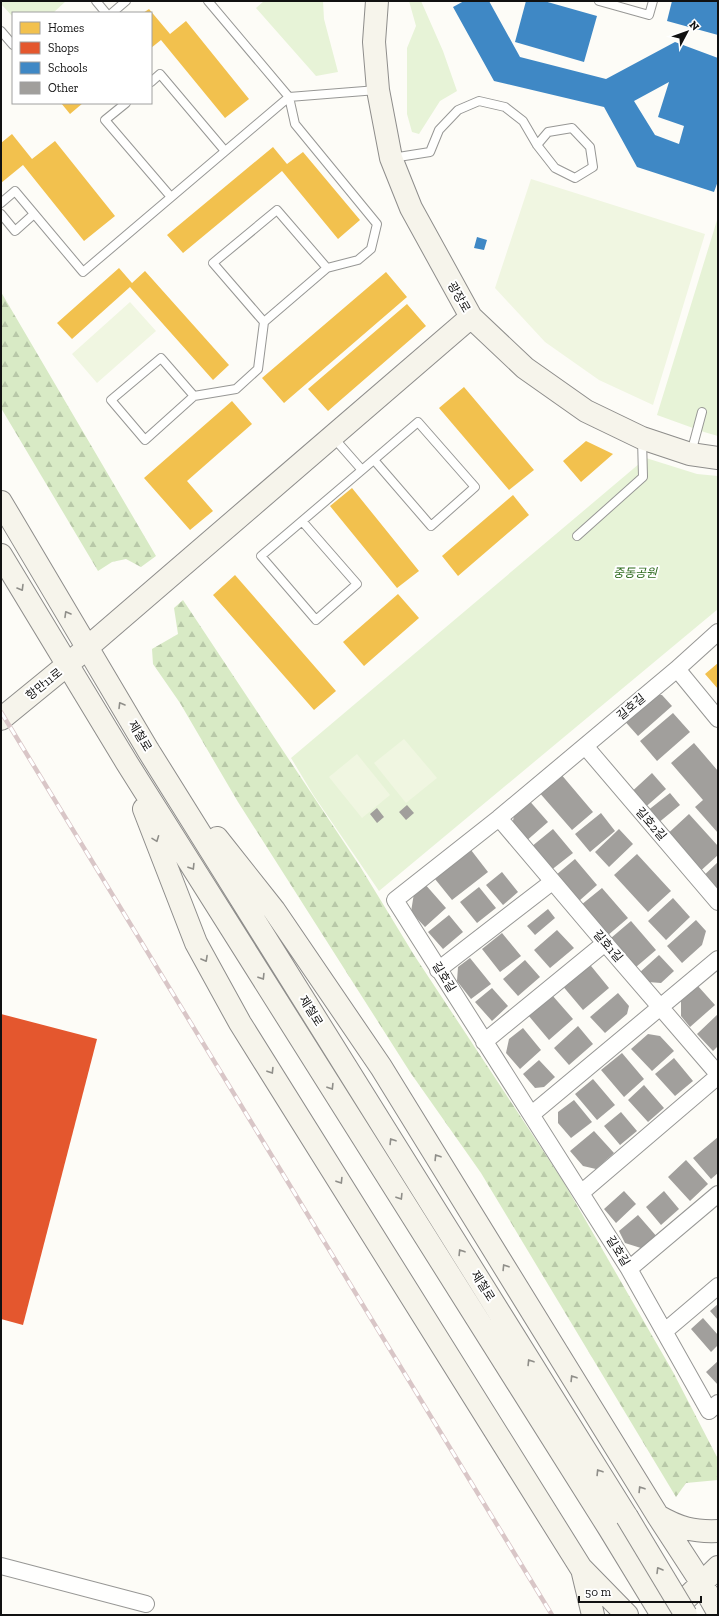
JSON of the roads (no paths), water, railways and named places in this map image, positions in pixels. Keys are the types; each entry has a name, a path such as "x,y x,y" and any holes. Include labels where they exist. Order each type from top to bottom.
{"main road":[{"name":"광장로","path":"377,1 374,42 378,90 391,158 410,208 471,317 525,368 586,411 642,438 690,454 718,458"},
{"name":"항만11로","path":"1,719 87,648 471,317"},
{"name":"제철로","path":"1,502 148,750 618,1523"},
{"name":"제철로","path":"1,555 127,763 618,1523"},
{"path":"148,750 274,910 382,1067 658,1516 701,1582 718,1612 715,1615"},
{"path":"127,763 196,943 240,1023 582,1568 627,1615"},
{"path":"658,1516 689,1530 718,1531"},
{"path":"618,1523 662,1615"},
{"path":"618,1523 686,1615"},
{"path":"669,1615 718,1567"},
{"path":"582,1568 593,1615"}],"street":[{"name":"길호길","path":"718,632 677,669 499,818 395,900 484,1042 532,1114 629,1270 665,1331 709,1411 718,1403"},
{"path":"677,669 718,718"},
{"name":"길호2길","path":"585,746 718,902"},
{"name":"길호1길","path":"499,818 718,1075"},
{"path":"438,970 552,882"},
{"path":"484,1042 604,943"},
{"path":"532,1114 718,959"},
{"path":"581,1193 718,1075"},
{"path":"629,1270 718,1194"},
{"path":"665,1331 718,1286"},
{"path":"1,1566 146,1604"}],"lane":[{"path":"96,1 105,12"},
{"path":"113,12 126,1"},
{"path":"194,396 161,358 111,400 145,440 194,396 236,389 258,369 264,322 327,268 358,260 367,253 371,249 378,224 295,124 289,97 208,1"},
{"path":"599,1 649,15 653,1"},
{"path":"1,31 12,44"},
{"path":"152,81 160,74 225,151"},
{"path":"1,203 15,191 83,272 289,97 378,90"},
{"path":"391,158 430,152 439,130 453,115 458,110 479,102 505,107 523,121 537,145 555,168 575,178 593,167 590,146 572,128 548,132 537,145"},
{"path":"125,104 105,120 171,197"},
{"path":"264,322 213,263 277,210 327,268"},
{"path":"1,214 15,231 34,214"},
{"path":"690,454 702,412"},
{"path":"302,521 357,584 316,620 261,556 302,521 362,470 374,460 418,422 475,487 431,526 374,460"},
{"path":"332,436 362,470"},
{"path":"577,536 643,477 642,438"}],"railway":[{"path":"1,712 552,1615"}],"park label":[{"name":"중동공원","path":"635,573"}]}
